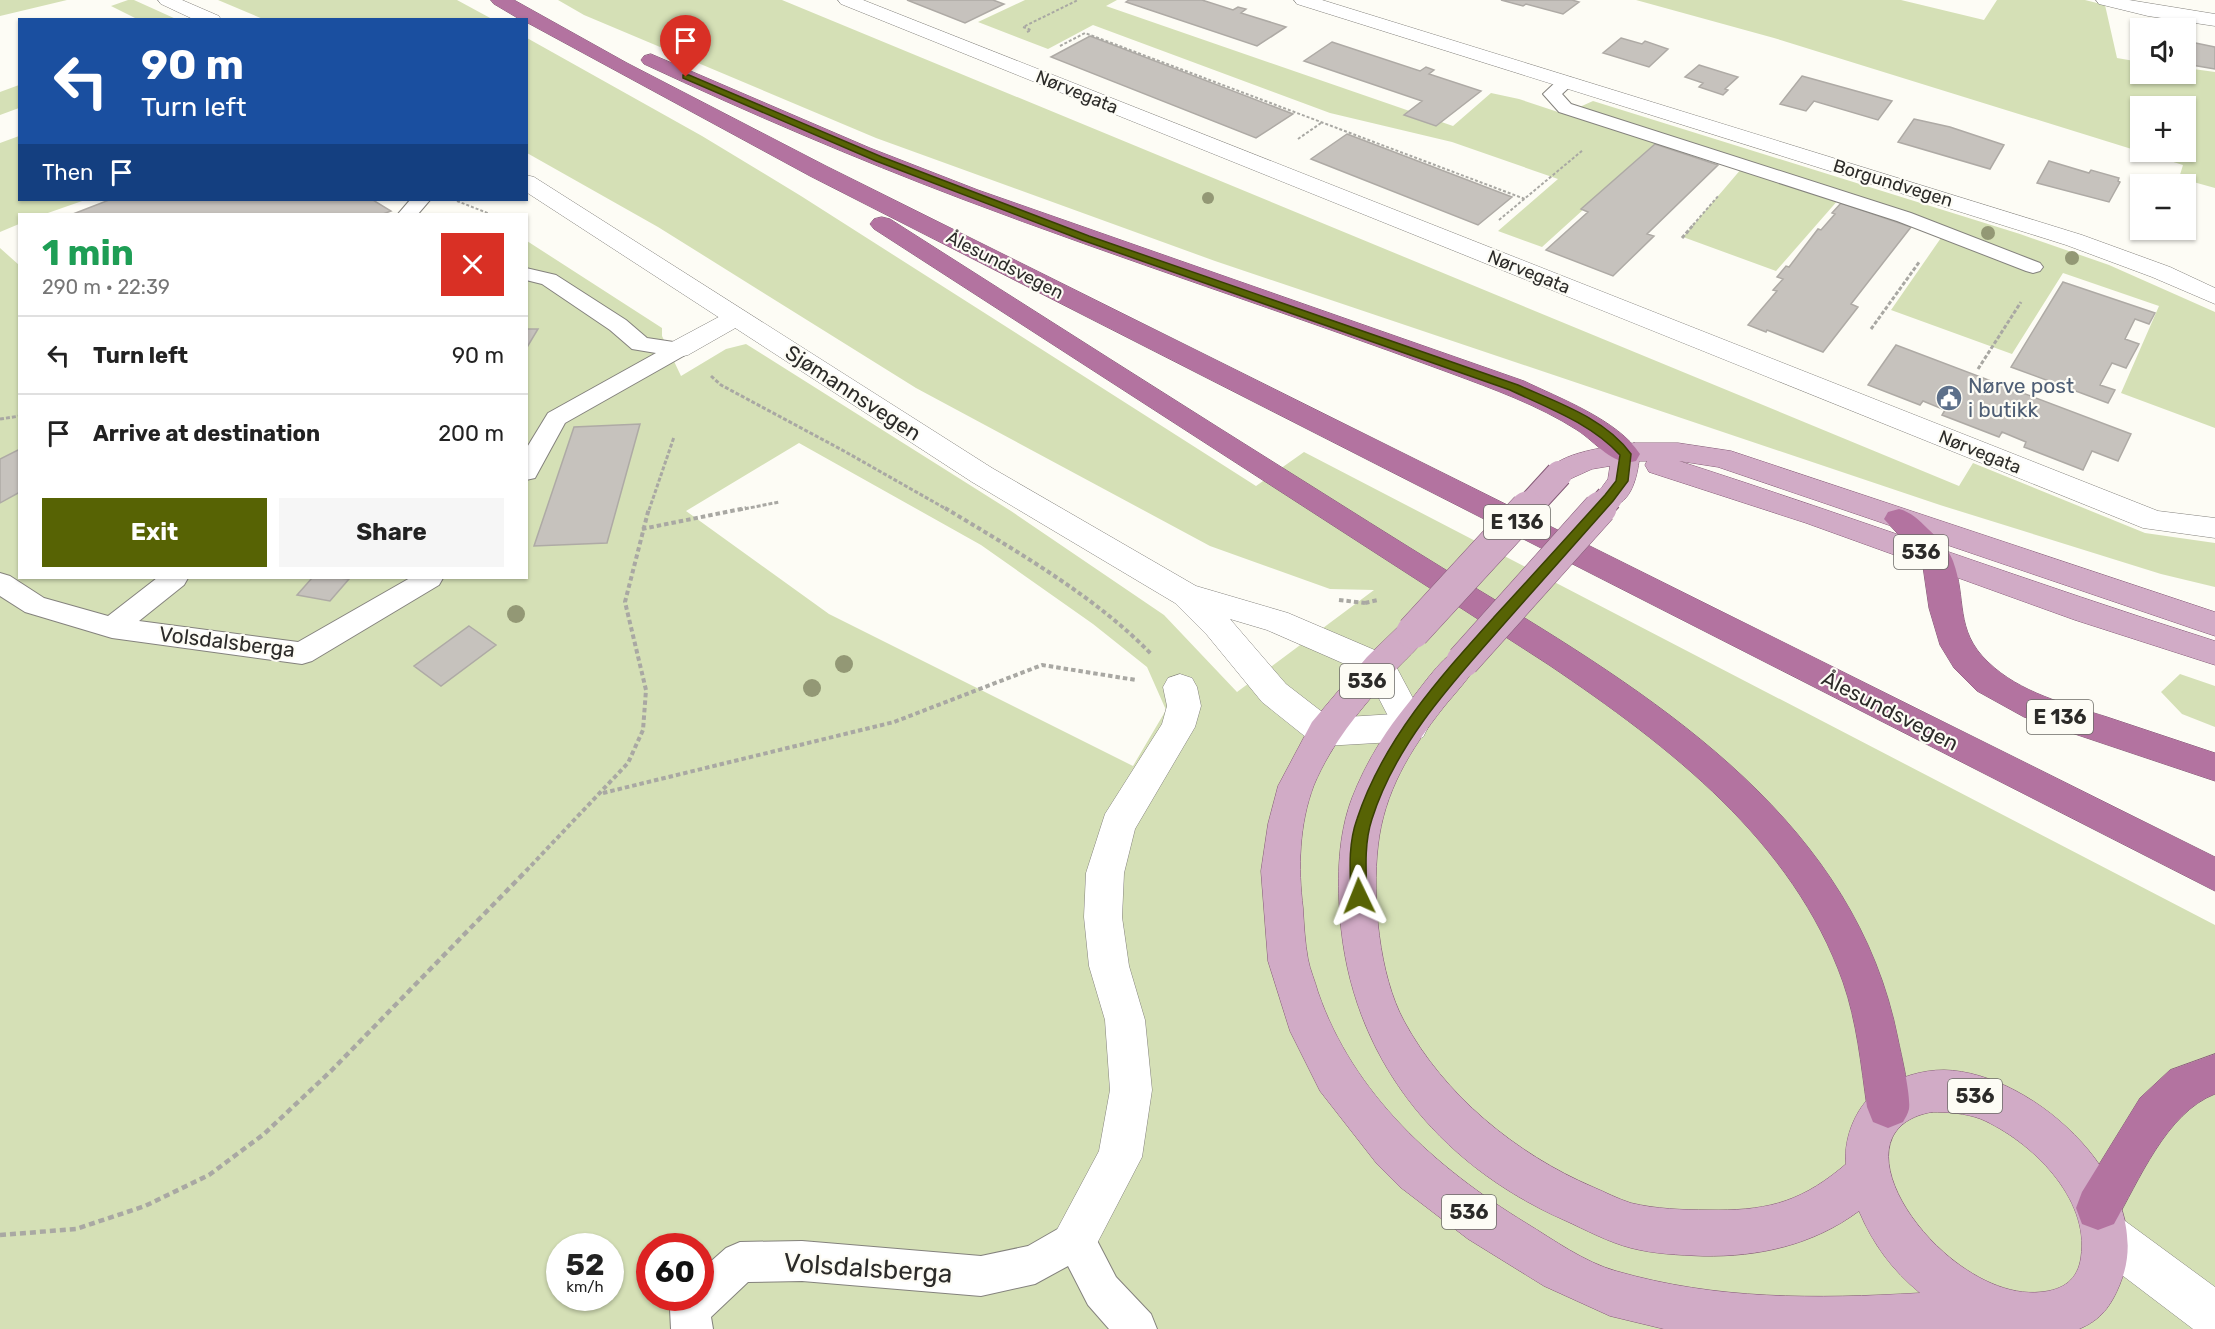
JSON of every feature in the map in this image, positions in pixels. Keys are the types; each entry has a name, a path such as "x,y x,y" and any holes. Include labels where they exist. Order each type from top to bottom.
{"highway":[{"name":"Ålesundsvegen","path":"500,0 639,77 818,171 2215,875"},
{"name":"E 136","path":"525,14 570,19 686,77 804,128 1075,234 1514,387 1579,417 1612,440 1626,454"},
{"name":"E 136","path":"818,171 846,200 880,223 1572,663 1680,739 1724,778 1757,813 1786,846 1811,880 1855,959 1877,1035 1888,1107"},
{"path":"1899,519 1937,558"},
{"name":"E 136","path":"1937,558 1952,639 1964,659 1983,680 2009,696 2087,727 2215,767"},
{"path":"2102,1221 2155,1113 2186,1084 2215,1074"}],"main road":[{"name":"536","path":"2033,1319 1970,1299 1941,1281 1902,1244 1878,1206 1869,1174 1868,1152 1871,1132 1888,1107 1915,1092 1937,1090 1971,1095 1992,1102 2023,1119 2046,1136 2076,1169 2102,1221 2105,1269 2093,1293 2072,1310 2033,1319 1746,1319 1701,1314 1610,1293 1560,1270 1484,1223 1416,1171 1392,1149 1335,1076 1311,1031 1288,961 1280,871 1286,824 1296,786 1324,732 1379,666 1559,474 1585,461 1626,454 1678,452 1721,458 2215,624"},
{"name":"536","path":"1626,454 1622,481 1609,498 1463,661 1411,727 1387,762 1364,820 1358,855 1360,937 1372,987 1388,1033 1409,1067 1435,1099 1493,1155 1561,1197 1630,1225 1698,1233 1750,1232 1789,1224 1814,1214 1842,1197 1869,1174"},
{"name":"536","path":"1626,454 1817,516 2086,612 2215,653"}],"street":[{"path":"167,0 208,18"},
{"name":"Nørvegata","path":"847,0 2154,521 2215,528"},
{"name":"Borgundvegen","path":"1303,0 2074,240 2161,272 2215,297"},
{"path":"2105,0 2148,10 2215,20"},
{"name":"Sjømannsvegen","path":"528,183 982,475 1186,595 1277,621 1379,666"},
{"path":"686,345 737,317"},
{"name":"Sjømannsvegen","path":"1186,595 1218,627 1274,693 1324,732"},
{"path":"1324,732 1411,727 1379,666"},
{"name":"Volsdalsberga","path":"1075,1239 1120,1157 1131,1090 1125,1020 1109,966 1103,917 1105,873 1118,825 1178,727 1184,706 1180,687"},
{"path":"2102,1221 2215,1316"}],"lane":[{"name":"Borgundvegen","path":"1566,82 1552,94 1565,108 1904,218 2033,267"},
{"path":"409,213 419,201"},
{"path":"528,274 549,279 618,325 640,344 686,345"},
{"path":"528,468 556,418 686,345"},
{"name":"Volsdalsberga","path":"112,628 174,579"},
{"name":"Volsdalsberga","path":"0,583 35,606 112,628 302,653 428,579"},
{"path":"1075,1239 1102,1291 1136,1329"},
{"name":"Volsdalsberga","path":"692,1329 690,1310 740,1262 802,1261 981,1276 1035,1264 1075,1239"}],"path":[{"path":"1022,35 1031,30 1023,27 1078,0"},
{"path":"1056,48 1085,33 1525,199"},
{"path":"1682,238 1747,166"},
{"path":"1498,221 1558,171"},
{"path":"456,201 487,213"},
{"path":"1871,329 1923,257"},
{"path":"1978,369 2025,295"},
{"path":"686,345 699,365 721,385 889,474 994,537 1105,613 1141,642 1180,687"},
{"path":"0,419 18,416"},
{"path":"0,1236 76,1229 145,1206 209,1175 264,1134 331,1071 601,794 628,763 643,730 646,690 626,602 642,530 674,437"},
{"path":"642,530 779,502"},
{"path":"601,794 894,722 1042,665 1180,687"}],"green space":[{"path":"0,0 67,0 0,16"},
{"path":"134,0 174,18 135,18 111,6"},
{"path":"218,0 457,0 490,18 261,18"},
{"path":"558,0 782,0 1959,486 1973,463 2145,533 2215,543 2215,587 2161,574 1940,505 1215,261 876,138 584,15"},
{"path":"1025,0 1117,0 1106,6 1453,126 1491,93 1519,99 1564,114 1593,101 2020,234 2109,265 2215,312 2215,428 2121,393 2159,306 2063,273 2012,354 1891,310 1943,235 1839,199 1776,271 1683,237 1742,168 1659,141 1542,247 1498,231 1558,179 1452,142 1330,113 1093,25 1048,49 978,22"},
{"path":"1636,0 1901,0 1984,20 1997,0 2085,0 2105,5 2117,58 2130,60 2130,84 2196,84 2196,69 2215,72 2215,188 2196,183 2196,174 2180,174 2183,165 2173,162 2196,162 2196,96 2130,96 2130,149 1774,38"},
{"path":"528,39 702,136 801,196 1256,486 1304,452 2215,925 2215,1329 0,1329 0,248 18,264 18,579 528,579 528,242 662,328 662,336 681,376 726,349 746,344 1011,511 1164,615 1237,692 1374,590 1330,589 1210,546 916,388 658,227 528,154","holes":["799,443 981,545 1093,624 1147,667 1166,710 1133,766 829,614 686,511"]},
{"path":"18,85 18,108 0,115 0,92"},
{"path":"18,136 18,201 82,201 48,213 18,213 18,224 0,232 0,143"},
{"path":"2180,674 2215,686 2215,727 2182,714 2161,692"}],"building":[{"path":"907,0 993,0 1004,4 965,23"},
{"path":"1129,0 1202,0 1233,10 1238,7 1246,9 1241,13 1286,27 1257,46 1126,2"},
{"path":"1501,0 1572,0 1579,2 1563,14"},
{"path":"1090,36 1293,114 1256,138 1051,57"},
{"path":"1621,38 1642,44 1645,41 1668,49 1649,67 1603,53"},
{"path":"1332,42 1420,71 1426,67 1434,70 1429,74 1481,91 1436,126 1404,115 1422,101 1304,61"},
{"path":"2196,43 2215,47 2215,69 2196,66"},
{"path":"1699,65 1738,77 1725,89 1728,90 1723,95 1699,87 1703,83 1685,77"},
{"path":"1802,76 1892,101 1878,120 1814,101 1806,111 1780,104"},
{"path":"1914,119 1950,127 2004,145 1990,169 1898,142"},
{"path":"1347,134 1512,197 1478,225 1311,159"},
{"path":"1655,144 1718,165 1647,234 1654,236 1613,276 1546,250 1588,212 1581,209"},
{"path":"2049,161 2089,173 2091,170 2119,178 2120,182 2109,202 2037,183"},
{"path":"106,201 375,201 391,211 386,213 76,213"},
{"path":"1841,203 1911,227 1851,304 1858,307 1823,352 1748,325 1777,291 1773,290 1783,279 1777,277 1786,266 1789,267 1818,229 1821,230 1835,214 1832,213"},
{"path":"2063,282 2155,313 2149,324 2135,319 2125,339 2139,344 2126,368 2112,363 2100,385 2115,390 2108,403 2011,367"},
{"path":"528,329 538,329 528,346"},
{"path":"1896,345 2131,434 2118,461 2092,451 2083,470 2024,447 2026,442 2002,432 1999,437 1942,415 1945,410 1923,401 1920,405 1868,385"},
{"path":"640,424 607,543 534,546 574,427"},
{"path":"18,450 18,493 0,503 0,459"},
{"path":"311,579 349,579 330,601 297,595"},
{"path":"469,626 496,645 441,686 414,666"}],"place":[{"name":"Nørve post i butikk","path":"1949,398"}],"route":[{"path":"686,77 879,159 1086,238 1514,387 1579,417 1612,440 1626,454 1622,481 1609,498 1430,700 1387,762 1373,792 1364,820 1358,855 1359,896"}]}
